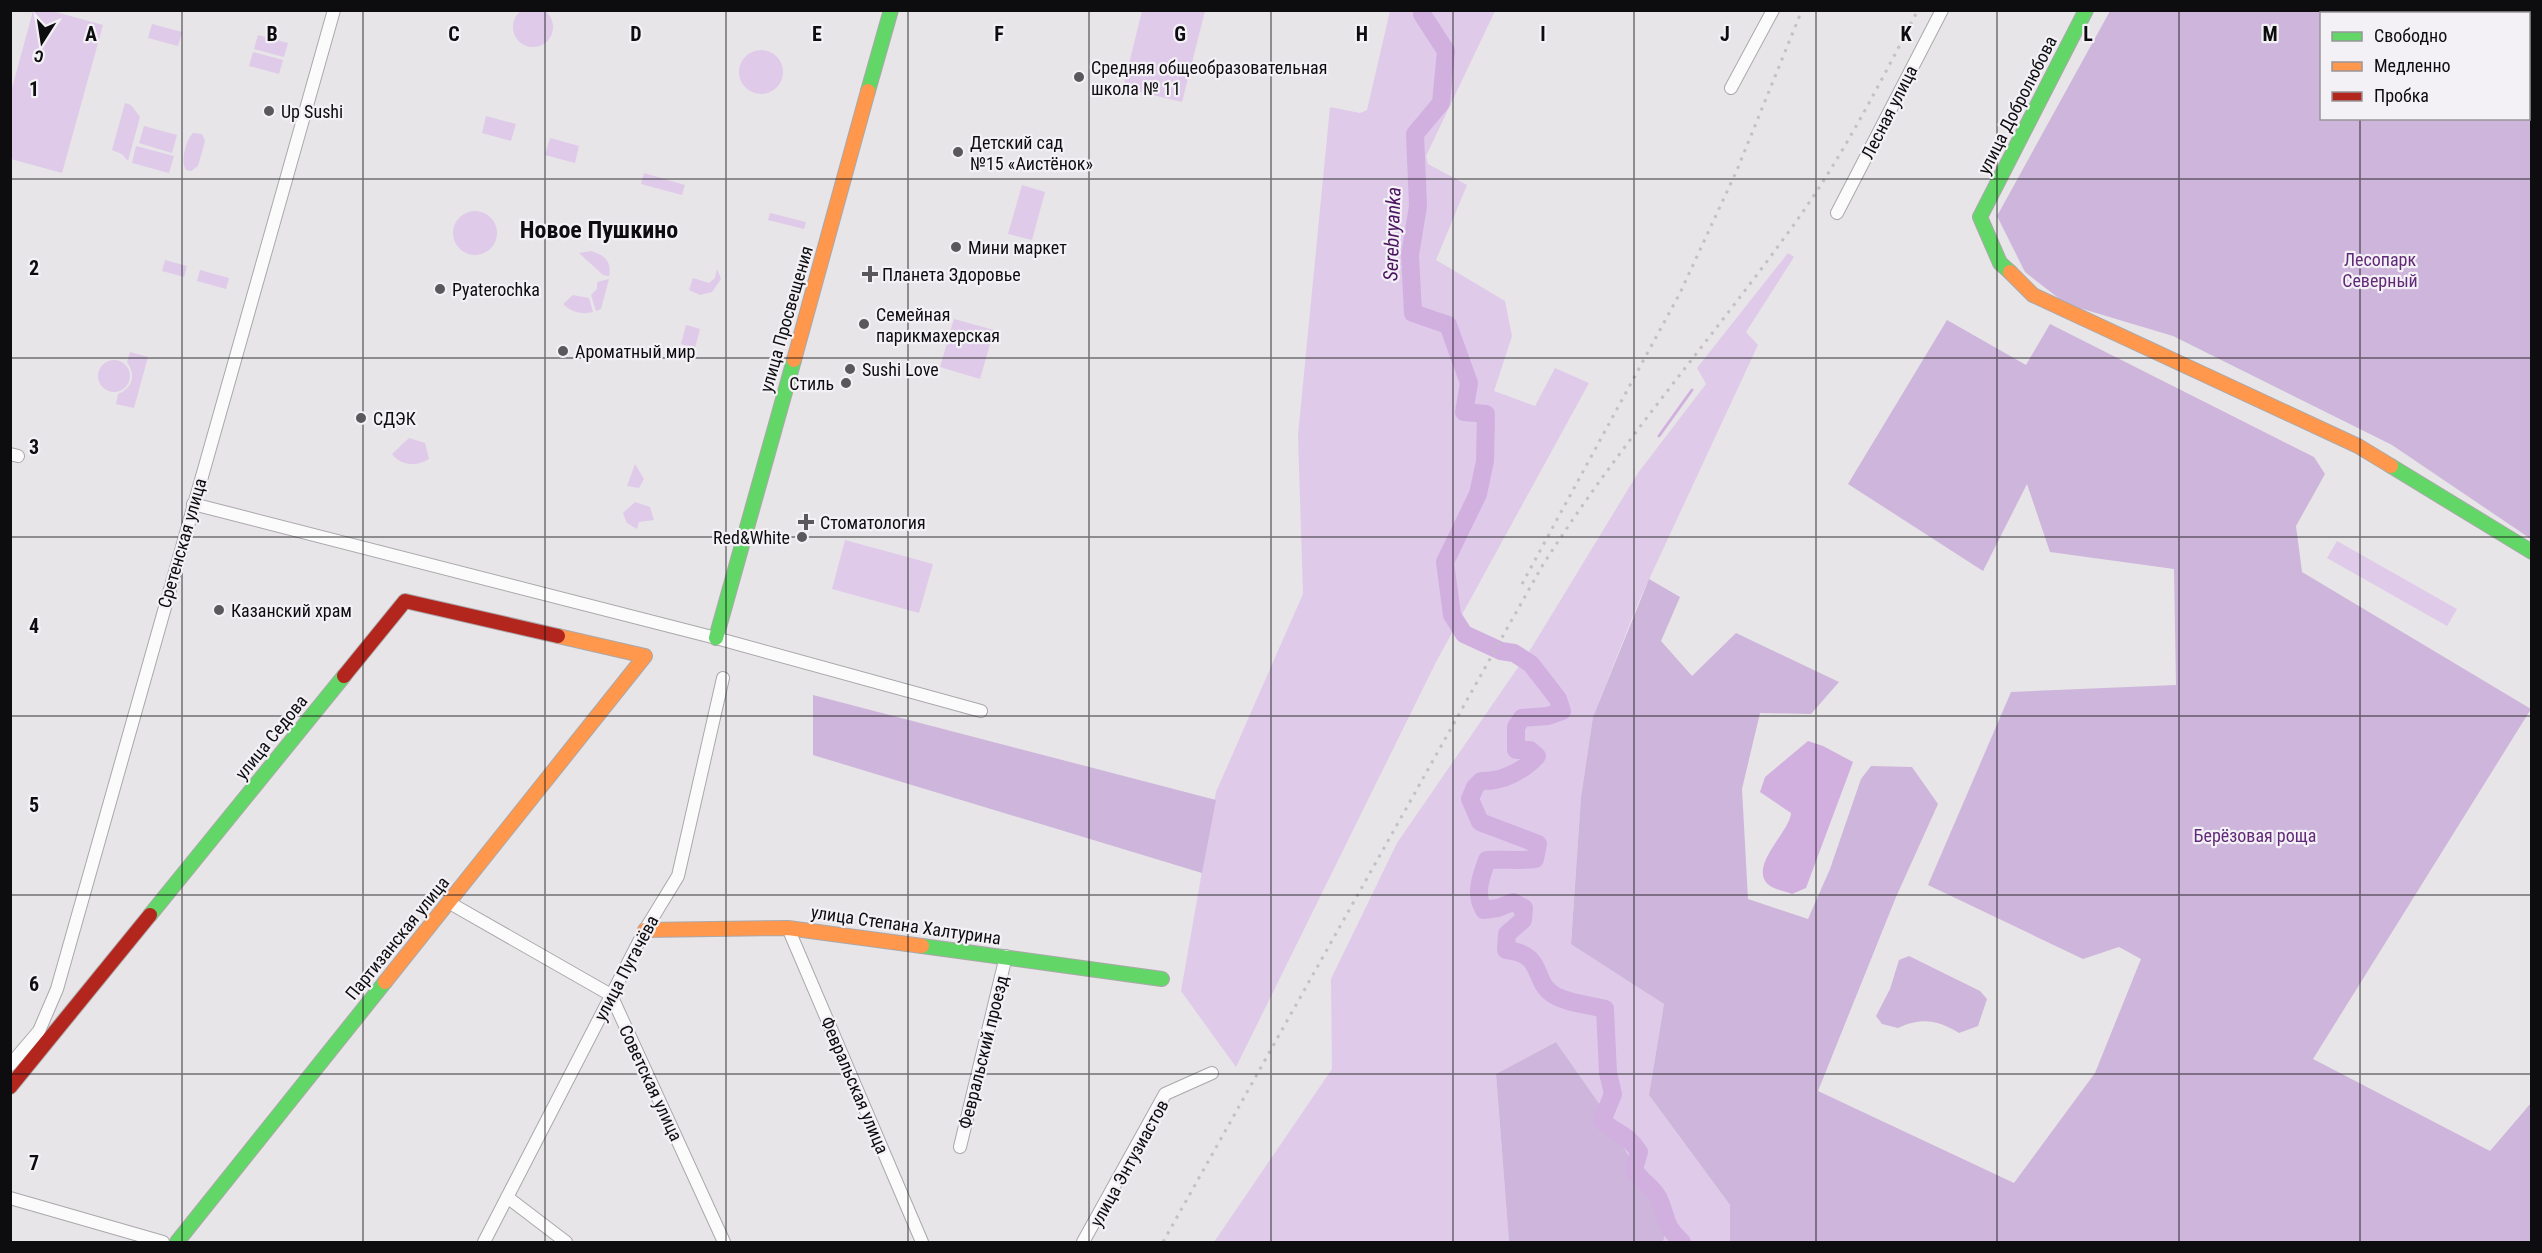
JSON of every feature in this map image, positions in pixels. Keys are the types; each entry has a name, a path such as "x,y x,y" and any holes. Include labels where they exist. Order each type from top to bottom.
{"street":[{"name":"Сретенская улица","path":"10,1065 39,1031 57,989 334,10"},
{"name":"улица Просвещения","path":"716,638 891,10"},
{"path":"1731,88 1773,10"},
{"name":"Лесная улица","path":"1837,213 1942,10"},
{"name":"улица Добролюбова","path":"2086,10 1980,217 2000,263 2033,295 2358,446 2532,552"},
{"path":"193,504 716,638 981,711"},
{"name":"улица Седова","path":"10,1087 405,601 645,656"},
{"name":"Партизанская улица","path":"177,1242 645,656"},
{"name":"улица Пугачёва","path":"484,1242 645,930 678,876 723,678"},
{"path":"448,902 611,995"},
{"name":"улица Степана Халтурина","path":"645,930 788,928 1162,979"},
{"name":"Февральская улица","path":"788,928 922,1242"},
{"name":"Февральский проезд","path":"960,1147 1006,956"},
{"name":"Советская улица","path":"611,995 724,1242"},
{"name":"улица Энтузиастов","path":"1083,1242 1165,1094 1212,1073"},
{"path":"507,1197 566,1242"},
{"path":"10,1198 163,1242"}],"shaded area":[{"path":"533,7 547,13 553,27 547,41 533,47 519,41 513,27 519,13"},
{"path":"33,11 52,11 103,25 62,173 11,159 11,92"},
{"path":"1142,11 1205,11 1182,102 1123,88"},
{"path":"1390,11 1495,11 1426,156 1428,164 1467,185 1436,260 1505,301 1512,336 1494,391 1535,406 1555,368 1589,383 1436,662 1236,1067 1181,991 1216,792 1303,594 1298,435 1330,107 1360,113 1367,110"},
{"path":"152,24 182,32 178,46 148,38"},
{"path":"258,35 288,43 284,57 254,49"},
{"path":"761,50 770,51 777,56 782,63 782,81 777,88 770,93 761,94 752,93 745,88 740,81 739,72 740,63 745,56 752,51"},
{"path":"253,52 283,60 279,74 249,66"},
{"path":"125,103 131,105 140,117 128,161 122,154 112,150"},
{"path":"486,116 516,124 511,141 482,133"},
{"path":"144,126 177,135 172,153 139,143"},
{"path":"193,133 202,134 205,141 198,166 191,171 186,170 184,166 184,156 186,145"},
{"path":"550,138 579,146 575,163 545,155"},
{"path":"136,146 174,156 169,173 132,163"},
{"path":"644,173 685,185 682,195 641,184"},
{"path":"1022,185 1045,192 1032,240 1008,234"},
{"path":"475,211 491,217 497,233 491,249 475,255 459,249 453,233 459,217"},
{"path":"770,213 806,222 804,229 768,220"},
{"path":"591,251 606,260 609,276 603,275 579,253"},
{"path":"1788,253 1794,257 1746,332 1758,345 1638,603 1593,717 1581,797 1571,943 1664,1004 1649,1095 1730,1205 1730,1242 1663,1242 1667,1228 1605,1112 1556,1042 1496,1074 1509,1242 1214,1242 1332,1069 1331,979 1397,843 1532,647 1638,473 1706,384 1697,368"},
{"path":"165,260 187,266 184,277 162,271"},
{"path":"717,269 721,279 712,292 700,295 689,290 693,278 709,283 715,278"},
{"path":"200,270 229,278 226,289 197,281"},
{"path":"609,279 601,309 596,311 591,295 597,289 597,282"},
{"path":"573,295 589,298 593,312 577,312 563,304"},
{"path":"954,319 994,330 980,379 940,367"},
{"path":"686,325 700,329 695,348 681,344"},
{"path":"130,352 148,357 134,408 116,404 118,394 132,381 132,372 127,362"},
{"path":"114,360 125,365 130,376 125,387 114,392 103,387 98,376 103,365"},
{"path":"409,438 425,443 429,459 409,464 400,461 392,454"},
{"path":"635,464 644,479 639,488 627,486"},
{"path":"635,502 650,507 654,520 639,522 637,529 627,523 623,513"},
{"path":"845,540 933,564 919,613 832,589"},
{"path":"2337,541 2457,609 2447,626 2327,558"},
{"path":"1808,741 1823,746 1853,762 1806,888 1792,894 1769,885 1764,878 1763,869 1791,813 1760,792 1765,777"}],"green space":[{"name":"Лесопарк Северный","path":"2110,11 2531,11 2531,539 2392,445 2173,336 2066,304 2025,272 1997,216"},
{"name":"Берёзовая роща","path":"1947,320 2026,365 2050,324 2314,457 2325,474 2296,526 2302,572 2531,709 2313,1059 2490,1151 2531,1103 2531,1242 1730,1242 1730,1205 1649,1095 1664,1004 1571,944 1581,797 1593,717 1649,579 1680,597 1661,641 1692,676 1736,633 1839,682 1811,714 1760,713 1742,789 1748,899 1808,919 1830,869 1861,779 1871,766 1912,767 1938,804 1896,897 1818,1091 2014,1183 2095,1073 2141,959 2119,947 2083,959 1928,885 2011,692 2176,685 2174,569 2050,552 2027,484 1983,571 1848,484"},
{"path":"813,695 1216,800 1202,873 813,755"},
{"path":"1909,956 1980,991 1987,999 1978,1026 1959,1033 1944,1025 1929,1021 1914,1022 1898,1028 1882,1024 1876,1016 1890,989 1899,960"},
{"path":"1556,1042 1605,1112 1667,1228 1663,1242 1509,1242 1496,1074"}],"waterway":[{"name":"Serebryanka","path":"1423,10 1422,14 1446,51 1441,103 1415,134 1418,206 1410,255 1413,313 1448,325 1469,383 1464,412 1486,414 1485,461 1478,494 1445,562 1452,615 1464,634 1501,651 1514,653 1531,664 1558,699 1562,711 1548,716 1522,718 1516,727 1516,750 1530,750 1537,756 1512,774 1497,780 1481,781 1475,787 1470,799 1480,822 1538,844 1535,859 1487,860 1479,898 1484,910 1513,902 1524,908 1523,920 1507,934 1506,950 1519,953 1533,962 1547,989 1565,1000 1605,1009 1608,1073 1613,1094 1602,1121 1626,1138 1639,1152 1634,1169 1658,1197 1668,1225 1682,1242"},
{"path":"1659,436 1692,390"}],"railway":[{"path":"1522,584 1680,293 1737,170 1802,10"},
{"path":"1163,1242 1541,568 1599,482 1806,207 1857,125 1918,10"}],"traffic: fast":[{"path":"868,91 891,10"},
{"path":"2010,272 2000,263 1980,217 2086,10"},
{"path":"716,638 794,360"},
{"path":"2391,466 2532,552"},
{"path":"150,915 344,676"},
{"path":"922,946 1162,979"},
{"path":"177,1242 385,982"}],"traffic: slow":[{"path":"794,360 868,91"},
{"path":"2010,272 2033,295 2358,446 2391,466"},
{"path":"385,982 645,656 558,636"},
{"path":"645,930 788,928 922,946"}],"traffic: jam":[{"path":"344,676 405,601 558,636"},
{"path":"10,1087 150,915"}],"place":[{"name":"Средняя общеобразовательная школа № 11","path":"1079,77"},
{"name":"Up Sushi","path":"269,111"},
{"name":"Детский сад №15 «Аистёнок»","path":"958,152"},
{"name":"Мини маркет","path":"956,247"},
{"name":"Планета Здоровье","path":"870,274"},
{"name":"Pyaterochka","path":"440,289"},
{"name":"Семейная парикмахерская","path":"864,324"},
{"name":"Ароматный мир","path":"563,351"},
{"name":"Sushi Love","path":"850,369"},
{"name":"Стиль","path":"846,383"},
{"name":"СДЭК","path":"361,418"},
{"name":"Стоматология","path":"806,522"},
{"name":"Red&White","path":"802,537"},
{"name":"Казанский храм","path":"219,610"}],"district":[{"name":"Новое Пушкино","path":"599,230"}]}
